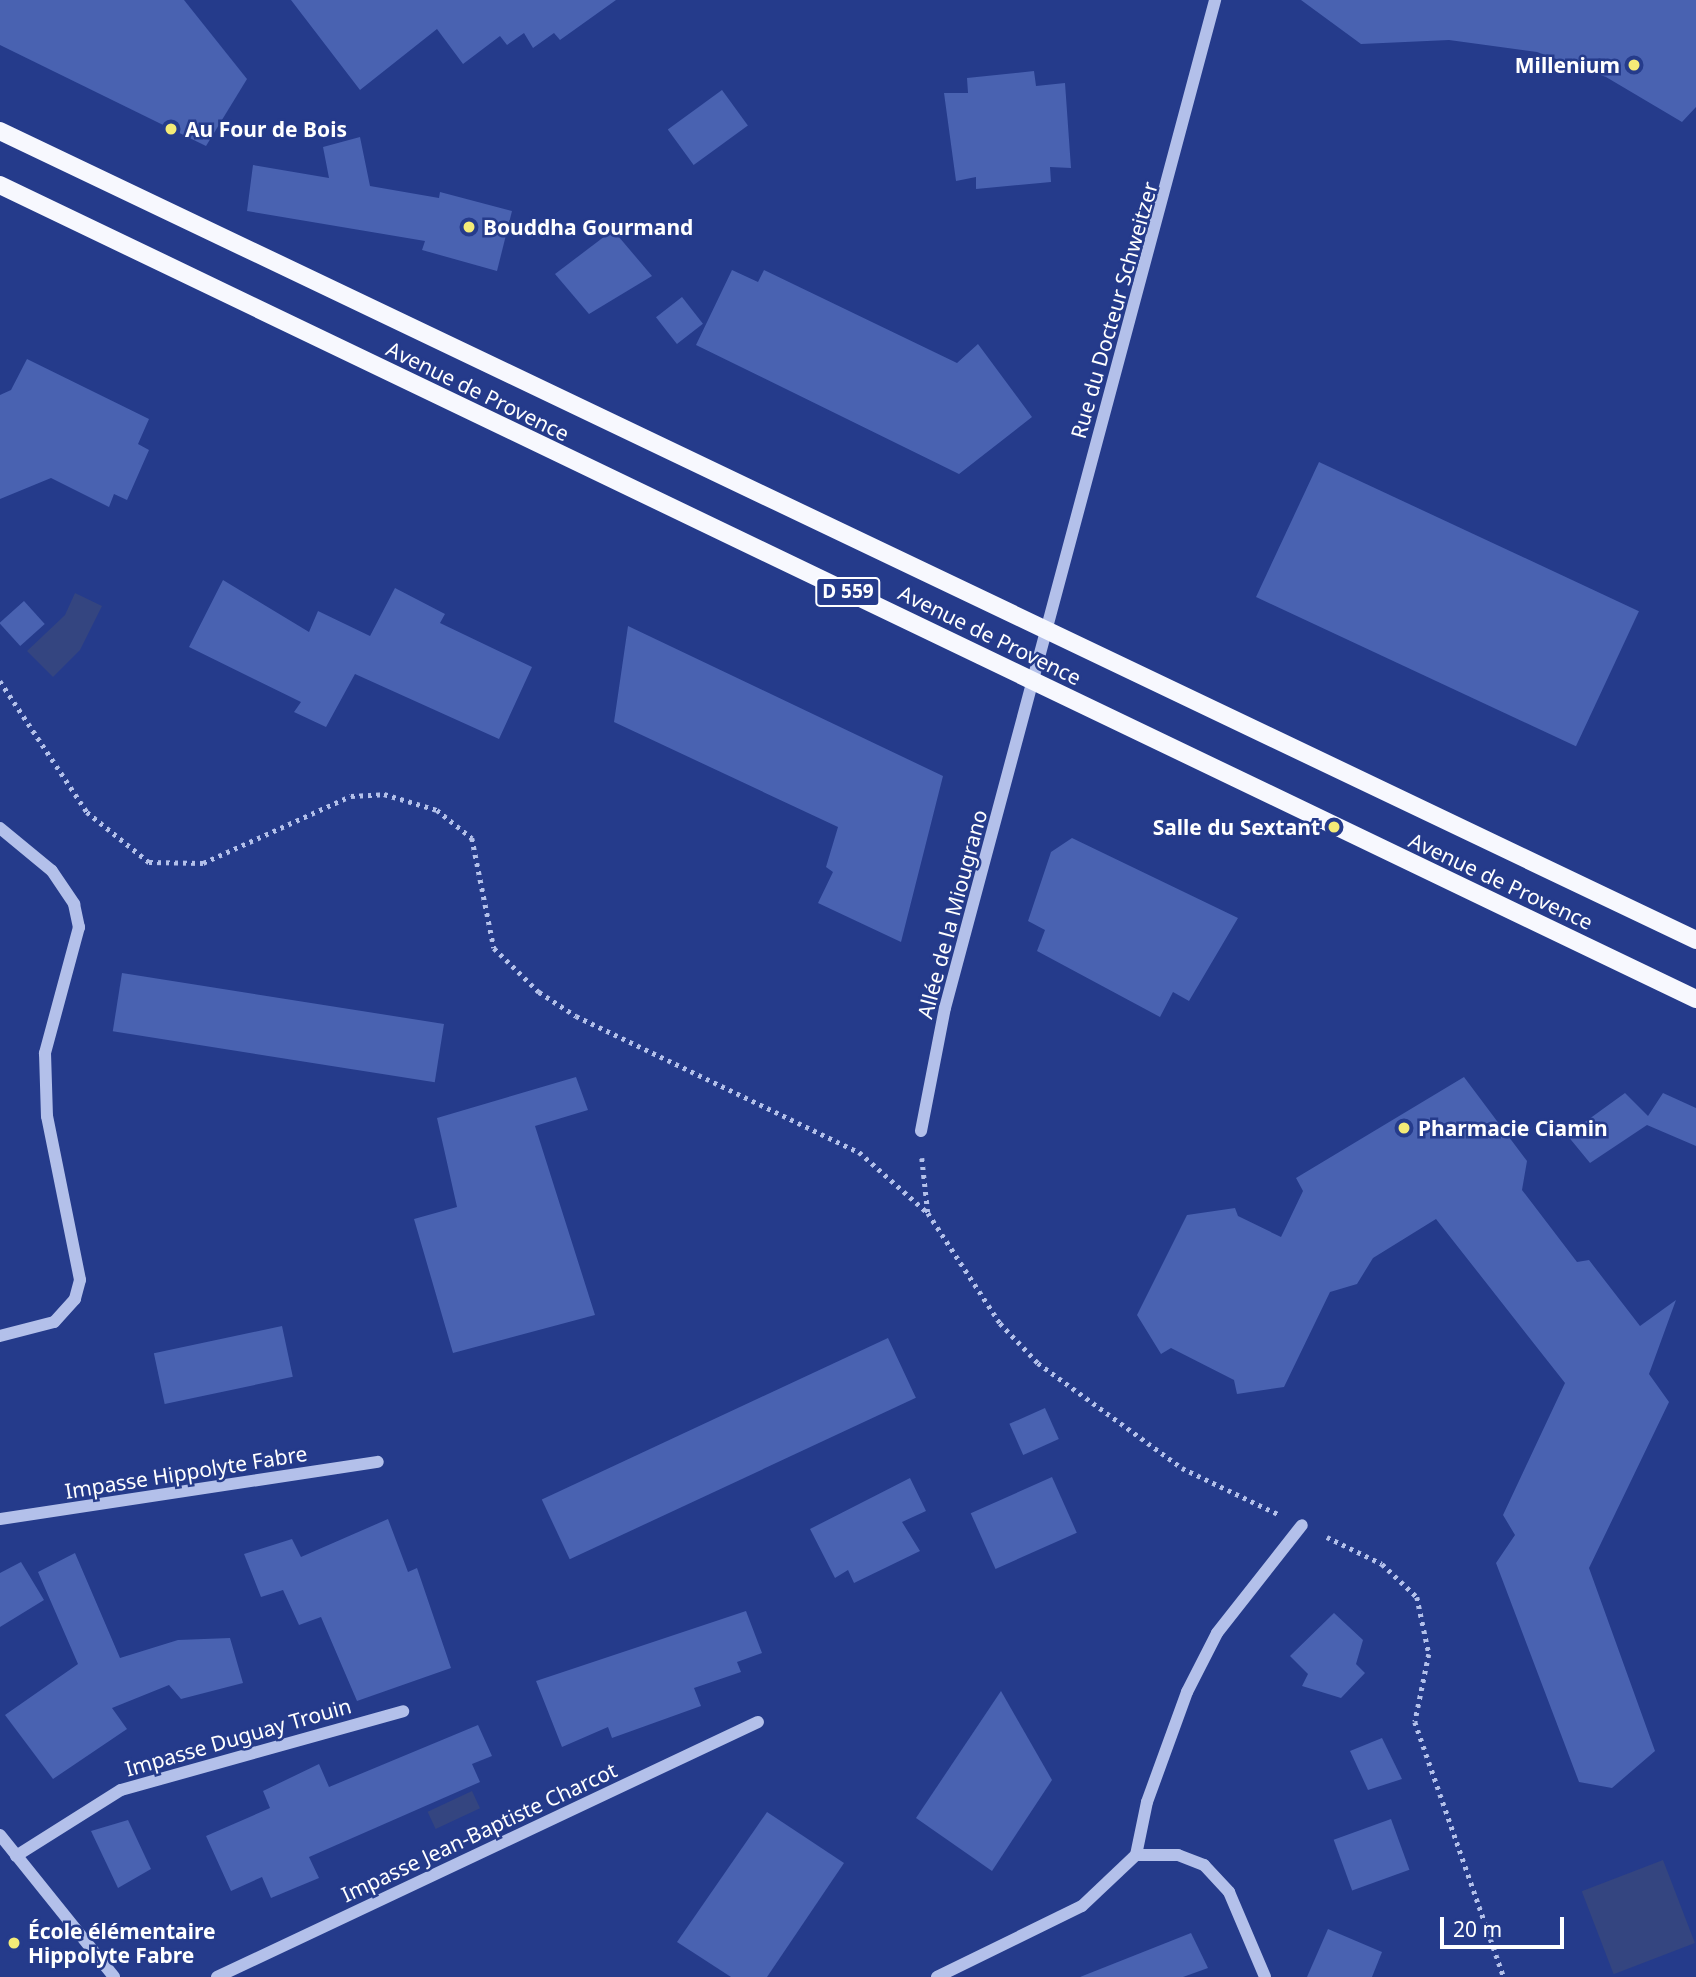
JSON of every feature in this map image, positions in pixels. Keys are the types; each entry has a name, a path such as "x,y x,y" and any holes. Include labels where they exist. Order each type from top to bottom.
{"main road":[{"name":"Avenue de Provence","path":"0,131 1696,940"},
{"name":"Avenue de Provence","path":"0,185 1696,999"}],"street":[{"name":"Rue du Docteur Schweitzer","path":"1045,628 1215,0"},
{"name":"Allée de la Miougrano","path":"921,1131 945,1008 1034,680 1045,628"},
{"path":"0,828 52,871 74,905 79,928 45,1053 47,1116 80,1280 75,1299 54,1322 0,1336"},
{"name":"Impasse Hippolyte Fabre","path":"0,1519 379,1462"},
{"path":"937,1977 1082,1906 1136,1855 1147,1801 1217,1633 1302,1525"},
{"name":"Impasse Duguay Trouin","path":"16,1856 121,1790 403,1711"},
{"name":"Impasse Jean-Baptiste Charcot","path":"217,1977 758,1722"},
{"path":"0,1835 114,1977"},
{"path":"1136,1855 1178,1855 1204,1865 1229,1892 1265,1977"}],"path":[{"path":"0,681 87,812 149,862 204,863 351,796 384,794 437,810 472,838 494,948 539,992 576,1016 859,1152 928,1213 921,1131"}],"water":[{"path":"75,593 102,606 80,650 53,677 27,651 65,615"},
{"path":"472,1791 480,1808 436,1829 428,1812"},
{"path":"1663,1860 1695,1943 1614,1974 1582,1891"}],"building":[{"path":"0,0 184,0 247,79 206,146 0,45"},
{"path":"291,0 616,0 560,40 554,33 533,48 524,33 507,45 500,36 463,64 437,29 360,90"},
{"name":"Millenium","path":"1301,0 1696,0 1696,107 1682,122 1606,77 1537,52 1449,40 1361,44"},
{"path":"1034,71 1036,86 1065,83 1071,168 1050,167 1051,182 976,189 976,177 956,181 944,93 968,93 967,78"},
{"path":"722,90 748,126 694,165 668,129"},
{"path":"360,137 370,186 439,198 440,192 512,211 497,271 422,250 425,241 247,211 253,165 329,178 323,147"},
{"path":"613,230 652,276 589,314 555,274"},
{"path":"732,270 758,282 764,270 957,363 978,344 1032,417 959,474 696,345"},
{"path":"682,297 703,324 677,344 656,317"},
{"path":"27,359 149,419 138,444 149,450 127,500 114,494 109,507 51,478 0,499 0,395 11,390"},
{"path":"1319,462 1639,611 1576,746 1256,597"},
{"path":"223,580 309,632 318,611 370,636 395,588 445,614 440,623 532,667 499,739 355,674 326,727 294,712 301,702 189,647"},
{"path":"24,601 45,624 20,646 0,623"},
{"path":"628,626 943,776 901,942 818,903 833,872 826,867 838,827 614,722"},
{"path":"1072,838 1238,918 1189,1001 1173,992 1160,1017 1037,951 1045,930 1028,921 1051,852"},
{"path":"122,973 444,1024 435,1082 113,1031"},
{"path":"576,1077 588,1110 535,1126 595,1315 453,1353 414,1219 457,1207 437,1118"},
{"path":"1464,1077 1527,1161 1522,1190 1577,1262 1589,1260 1640,1326 1676,1300 1649,1374 1669,1402 1589,1568 1655,1751 1612,1788 1579,1782 1496,1563 1515,1535 1503,1515 1565,1383 1436,1219 1373,1258 1357,1284 1330,1292 1284,1387 1237,1394 1234,1380 1171,1348 1161,1354 1137,1315 1187,1215 1235,1208 1238,1216 1281,1237 1303,1191 1296,1178"},
{"path":"1625,1093 1648,1116 1663,1093 1696,1108 1696,1146 1647,1125 1590,1163 1567,1135"},
{"path":"282,1326 293,1377 165,1404 154,1353"},
{"path":"888,1338 916,1398 570,1559 542,1499"},
{"path":"1045,1408 1059,1439 1023,1455 1009,1424"},
{"path":"1052,1477 1077,1533 996,1569 971,1513"},
{"path":"910,1478 926,1511 902,1522 920,1551 854,1583 848,1570 835,1578 810,1529"},
{"path":"388,1519 408,1572 417,1568 451,1668 357,1701 321,1617 299,1625 283,1590 261,1597 244,1554 292,1539 301,1557"},
{"path":"75,1553 120,1658 178,1640 230,1638 243,1683 181,1699 169,1685 112,1708 127,1729 53,1779 5,1715 78,1664 38,1572"},
{"path":"21,1562 44,1600 0,1627 0,1573"},
{"path":"746,1611 762,1653 737,1662 741,1672 694,1688 701,1706 612,1738 608,1727 562,1747 536,1681"},
{"path":"1334,1613 1363,1640 1356,1664 1365,1673 1341,1698 1302,1686 1308,1674 1290,1656"},
{"path":"1001,1691 1052,1780 992,1871 916,1818"},
{"path":"478,1725 492,1756 472,1764 480,1782 309,1857 319,1878 271,1898 262,1877 231,1891 206,1836 270,1808 263,1791 319,1764 329,1787"},
{"path":"1382,1738 1402,1779 1368,1790 1350,1751"},
{"path":"767,1812 844,1863 767,1977 731,1977 677,1942"},
{"path":"1391,1819 1409,1870 1352,1891 1334,1840"},
{"path":"128,1820 151,1869 118,1888 91,1831"},
{"path":"1328,1929 1382,1952 1372,1977 1307,1977"},
{"path":"1191,1933 1208,1968 1183,1977 1080,1977"}],"place":[{"name":"Millenium","path":"1634,65"},
{"name":"Au Four de Bois","path":"171,129"},
{"name":"Bouddha Gourmand","path":"469,227"},
{"name":"Salle du Sextant","path":"1334,827"},
{"name":"Pharmacie Ciamin","path":"1404,1128"},
{"name":"École élémentaire Hippolyte Fabre","path":"14,1943"}]}
